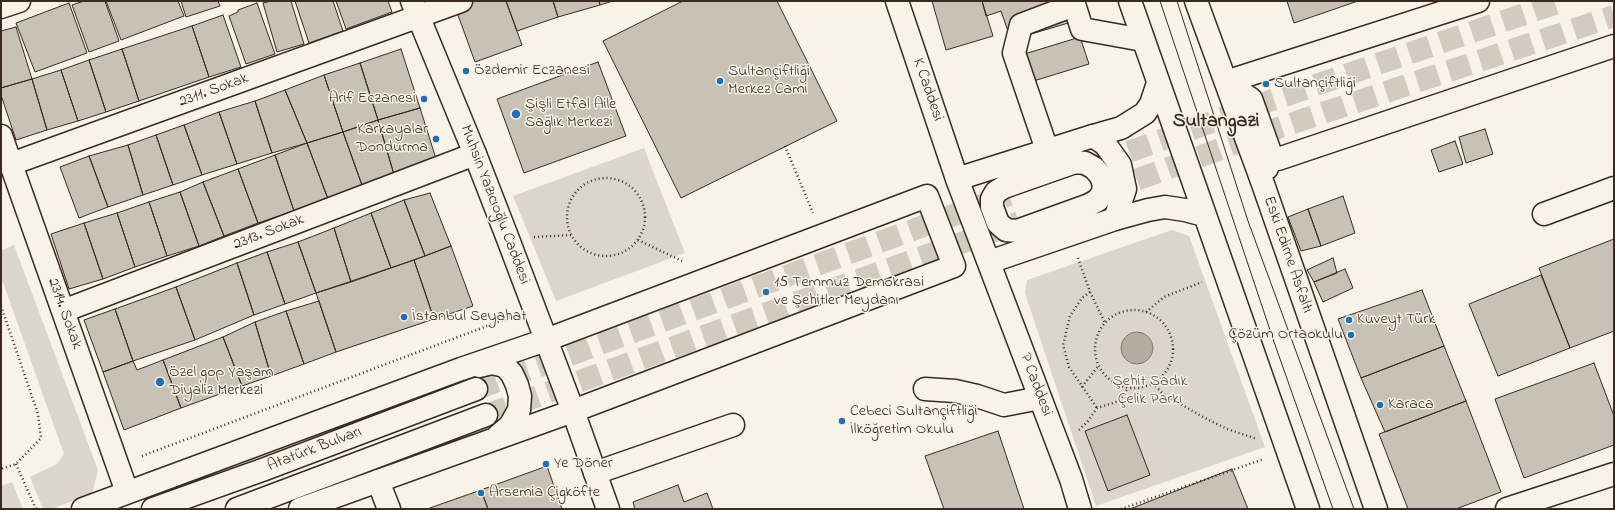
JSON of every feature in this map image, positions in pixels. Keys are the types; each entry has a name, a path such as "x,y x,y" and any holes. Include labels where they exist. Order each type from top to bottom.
{"street":[{"path":"1,7 19,1"},
{"name":"2311. Sokak","path":"11,164 415,9 461,1"},
{"name":"K Caddesi","path":"897,1 957,179 989,262"},
{"path":"1130,1 1224,274 1308,509"},
{"name":"Eski Edirne Asfaltı","path":"1196,1 1263,184 1376,509"},
{"path":"1226,82 1478,1"},
{"path":"1047,150 1014,53 1021,26 1074,3 1082,29 1143,40"},
{"name":"Muhsin Yazıcıoğlu Caddesi","path":"415,9 475,154 508,239 573,411 608,509"},
{"path":"1271,155 1278,159 1614,46"},
{"path":"1226,82 1251,99 1271,155 1263,184"},
{"path":"957,179 1121,128 1133,122 1145,113 1152,104 1158,83"},
{"name":"2314. Sokak","path":"1,136 127,492"},
{"path":"1093,136 1105,144 1120,165 1125,189 1115,218"},
{"name":"2313. Sokak","path":"63,312 475,154"},
{"path":"1075,162 1085,163 1094,168 1101,176 1104,185 1103,192 1098,200 1089,206 1064,214 1017,231 1006,230 998,224 992,207 992,199 996,192 1004,187 1075,162"},
{"path":"1544,214 1614,188"},
{"path":"83,509 461,369 546,340 927,196 954,266 573,411 300,509"},
{"path":"989,262 1115,218 1148,210 1166,207 1204,215"},
{"name":"P Caddesi","path":"989,262 1071,479 1080,509"},
{"path":"461,369 492,363 505,366 512,374 520,396 519,410 510,426 496,438"},
{"name":"Atatürk Bulvarı","path":"153,509 476,390"},
{"path":"925,390 955,391 977,396 1004,405 1040,398"},
{"name":"Atatürk Bulvarı","path":"237,509 486,415"},
{"path":"595,473 733,425"},
{"path":"1507,509 1614,474"},
{"path":"378,481 389,509"}],"path":[{"path":"785,146 823,235"},
{"path":"602,178 615,179 626,183 636,192 642,202 645,215 644,228 638,240 628,249 616,254 603,255 591,252 580,245 572,235 568,223 568,210 572,198 580,188 590,182 602,178"},
{"path":"508,239 572,235"},
{"path":"638,240 713,276"},
{"path":"1076,252 1090,292 1105,324"},
{"path":"1146,312 1164,297 1224,274"},
{"path":"1090,292 1082,298 1070,316 1064,345 1069,367 1097,408"},
{"path":"1,306 38,414 41,438 16,464 1,469"},
{"path":"1133,310 1146,312 1158,318 1166,327 1172,339 1173,345 1170,364 1163,375 1153,383 1141,387 1128,388 1116,384 1106,376 1099,365 1095,353 1096,340 1101,328 1105,324 1121,312 1133,310"},
{"path":"118,465 516,316"},
{"path":"1082,387 1099,365"},
{"path":"1153,383 1163,394 1227,429 1287,450"},
{"path":"1080,437 1079,429 1088,421 1097,408 1119,401 1128,388"},
{"path":"1121,509 1287,450"},
{"path":"16,464 36,509"}],"green space":[{"path":"644,148 685,253 556,301 513,196"},
{"name":"Şehit Sadık Çelik Parkı","path":"1172,230 1189,236 1265,447 1096,506 1025,293 1027,280"},
{"path":"14,245 98,470 92,494 51,509 43,509 30,477 57,464 64,454 1,277 1,251"},
{"path":"12,482 23,509 1,509 1,486"}],"shaded area":[{"path":"1137,332 1148,337 1153,348 1148,359 1137,364 1126,359 1121,348 1126,337"}],"building":[{"path":"84,1 105,1 119,41 89,52 72,5"},
{"path":"106,1 178,1 184,16 121,40"},
{"path":"181,1 218,1 220,6 186,17"},
{"path":"271,1 291,1 304,44 277,52 263,3"},
{"path":"295,1 333,1 343,31 309,43"},
{"path":"336,1 388,1 392,12 346,29"},
{"path":"463,1 506,1 522,45 475,62 454,4"},
{"path":"506,1 553,1 558,17 517,31"},
{"path":"553,1 599,1 600,5 558,17"},
{"path":"599,1 613,1 600,5"},
{"name":"Sultançiftliği Merkez Cami","path":"683,1 777,1 837,121 681,198 603,41"},
{"path":"932,1 982,1 993,36 946,50"},
{"path":"982,1 1069,1 1075,21 1011,40 1001,11 986,16"},
{"path":"1287,1 1358,1 1294,23"},
{"path":"69,3 87,53 35,72 16,23"},
{"path":"257,3 275,54 246,64 229,16 238,12 238,10"},
{"path":"223,15 241,67 209,77 192,26"},
{"path":"192,26 209,77 139,101 122,49"},
{"path":"16,27 32,79 1,88 1,31"},
{"path":"1080,37 1089,64 1027,83 1018,56"},
{"path":"122,49 139,101 106,112 89,60"},
{"path":"401,49 420,108 378,120 360,63"},
{"path":"89,60 106,112 78,121 61,70"},
{"path":"598,62 626,136 524,173 497,99"},
{"path":"360,63 378,120 343,132 324,75"},
{"path":"61,70 78,121 47,130 32,79"},
{"path":"324,75 343,132 307,143 285,90"},
{"path":"32,79 47,130 16,140 1,95 1,88"},
{"path":"285,90 307,143 272,153 255,101"},
{"path":"255,101 272,153 237,164 219,112"},
{"path":"420,108 438,165 395,178 378,120"},
{"path":"219,112 237,164 202,175 184,125"},
{"path":"378,120 395,178 363,188 343,132"},
{"path":"184,125 202,175 173,185 156,135"},
{"path":"1485,129 1493,154 1466,163 1459,137"},
{"path":"343,132 363,188 328,199 307,143"},
{"path":"156,135 173,185 143,195 128,145"},
{"path":"1455,141 1463,164 1439,172 1431,150"},
{"path":"307,143 328,199 294,211 275,155"},
{"path":"128,145 143,195 108,207 89,156"},
{"path":"275,155 294,211 258,223 238,169"},
{"path":"89,156 108,207 79,218 60,167"},
{"path":"238,169 258,223 224,236 203,182"},
{"path":"203,182 224,236 199,246 180,192"},
{"path":"180,192 199,246 167,256 149,202"},
{"path":"430,193 451,246 425,256 404,200"},
{"path":"1343,196 1355,233 1321,246 1308,209"},
{"path":"404,200 425,256 391,268 371,213"},
{"path":"149,202 167,256 135,267 117,213"},
{"path":"1308,209 1321,246 1301,251 1288,217"},
{"path":"117,213 135,267 103,279 84,223"},
{"path":"371,213 391,268 351,282 334,228"},
{"path":"84,223 103,279 69,289 51,234"},
{"path":"334,228 351,282 316,293 298,242"},
{"path":"1614,239 1614,331 1570,348 1539,268"},
{"path":"298,242 316,293 285,304 267,252"},
{"path":"451,246 473,306 434,319 414,260"},
{"path":"267,252 285,304 254,315 237,263"},
{"path":"1333,258 1337,273 1314,282 1307,270"},
{"path":"414,260 434,319 336,352 316,293"},
{"path":"237,263 254,315 195,340 176,287"},
{"path":"1345,269 1353,288 1323,302 1314,282"},
{"path":"1541,275 1570,348 1498,376 1469,304"},
{"path":"176,287 195,340 133,361 115,309"},
{"path":"1422,290 1444,346 1361,378 1338,319"},
{"path":"319,301 336,352 304,364 286,311"},
{"path":"115,309 133,361 103,372 84,320"},
{"path":"286,311 304,364 271,376 255,322"},
{"path":"255,322 271,376 242,386 223,337"},
{"path":"223,337 242,386 181,408 163,360"},
{"path":"1444,346 1466,401 1385,432 1361,378"},
{"path":"163,360 181,408 124,430 103,372 133,361 137,370"},
{"path":"1594,363 1614,416 1614,445 1524,478 1495,399"},
{"path":"1466,401 1501,492 1456,509 1408,509 1379,434"},
{"path":"1127,415 1150,475 1108,491 1085,431"},
{"path":"998,431 1024,509 944,509 925,456"},
{"path":"547,466 562,509 488,509 481,490"},
{"path":"1232,469 1248,509 1130,509"},
{"path":"678,485 684,502 707,493 713,509 635,509 633,502"},
{"path":"481,490 488,509 427,509"}],"tunnel":[{"path":"1098,163 1272,100 1563,1"},
{"path":"1106,191 1281,127 1614,16"},
{"path":"476,389 1009,195"},
{"path":"486,415 1019,222"}],"tram line":[{"path":"1160,1 1273,339 1333,509"},
{"path":"1177,1 1248,221 1354,509"}],"place":[{"name":"Özdemir Eczanesi","path":"466,71"},
{"name":"Sultançiftliği Merkez Cami","path":"720,81"},
{"name":"Sultançiftliği","path":"1266,84"},
{"name":"Arif Eczanesi","path":"424,99"},
{"name":"Şişli Etfal Aile Sağlık Merkezi","path":"516,114"},
{"name":"Karkayalar Dondurma","path":"436,139"},
{"name":"15 Temmuz Demokrasi ve Şehitler Meydanı","path":"766,292"},
{"name":"İstanbul Seyahat","path":"404,317"},
{"name":"Kuveyt Türk","path":"1349,320"},
{"name":"Çözüm Ortaokulu","path":"1351,335"},
{"name":"Özel gop Yaşam Diyaliz Merkezi","path":"160,382"},
{"name":"Karaca","path":"1380,405"},
{"name":"Cebeci Sultançiftliği İlköğretim Okulu","path":"842,421"},
{"name":"Ye Döner","path":"546,464"},
{"name":"Arsemia Çigköfte","path":"481,493"}],"district":[{"name":"Sultangazi","path":"1216,123"}]}
